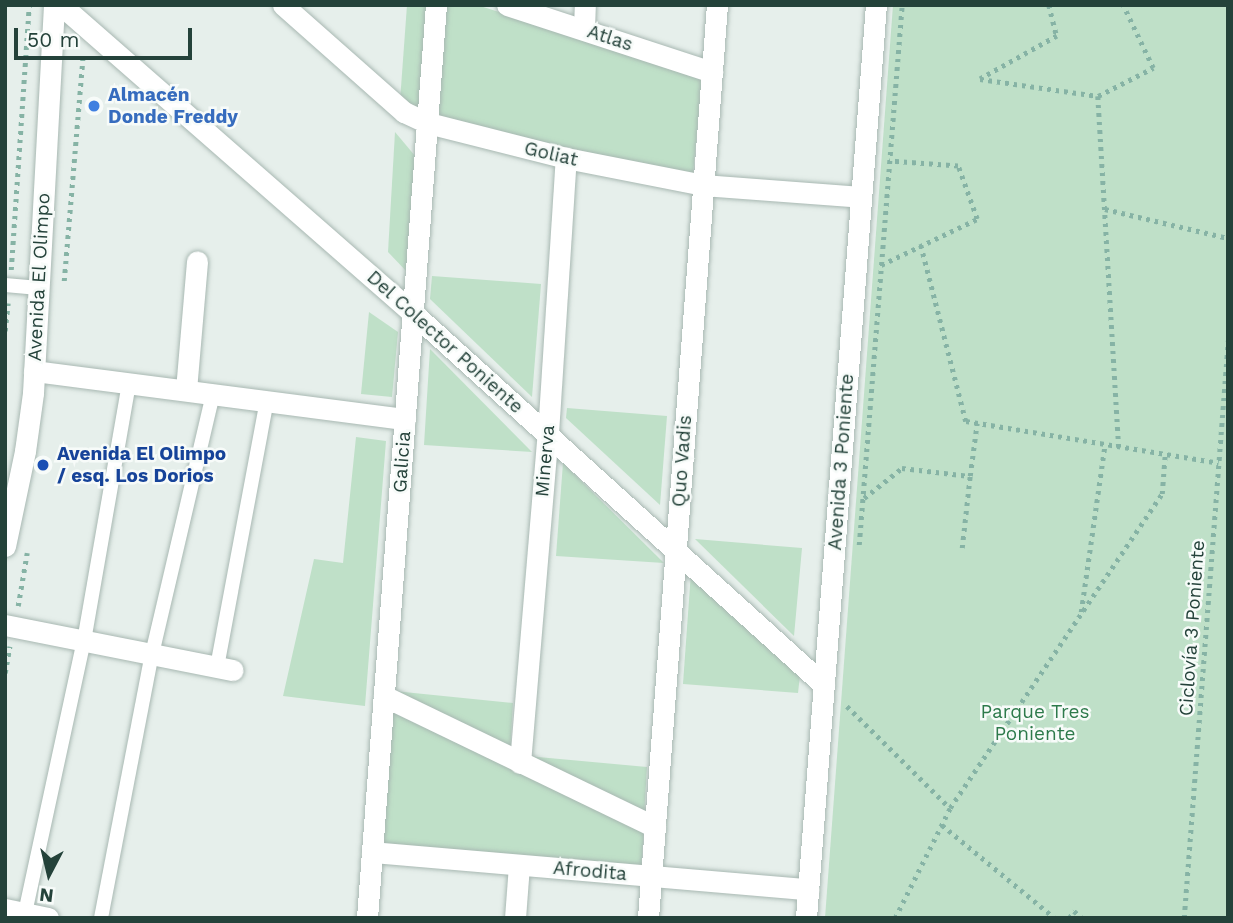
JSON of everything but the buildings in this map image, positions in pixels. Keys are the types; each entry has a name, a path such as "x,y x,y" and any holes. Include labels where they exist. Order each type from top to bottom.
{"street":[{"name":"Avenida El Olimpo","path":"5,546 25,451 34,371 54,5"},
{"name":"Del Colector Poniente","path":"61,5 548,433 824,685"},
{"name":"Goliat","path":"283,5 404,111 428,123 566,158 703,185 861,197"},
{"name":"Galicia","path":"368,918 436,5"},
{"name":"Atlas","path":"507,5 712,72"},
{"path":"584,29 585,5"},
{"name":"Quo Vadis","path":"648,918 717,5"},
{"name":"Avenida 3 Poniente","path":"806,918 876,5"},
{"name":"Minerva","path":"520,764 548,433 566,158"},
{"path":"186,390 197,261"},
{"path":"34,371 405,419"},
{"path":"5,625 225,669"},
{"path":"384,696 655,827"},
{"name":"Afrodita","path":"372,852 808,889"},
{"path":"514,918 519,865"},
{"path":"15,911 48,918"}],"lane":[{"path":"8,285 39,288"},
{"path":"15,911 84,640 130,383"},
{"path":"101,918 152,654 213,394"},
{"path":"225,669 267,401"}],"path":[{"path":"5,331 29,5"},
{"path":"1049,5 1057,36 980,79 1098,96 1153,68 1123,5"},
{"path":"63,290 85,26"},
{"path":"1098,96 1119,447"},
{"path":"855,275 871,276 881,264 977,219 958,166 890,161 863,163"},
{"path":"1105,209 1228,238"},
{"path":"921,244 966,421 1219,463"},
{"name":"Ciclovía 3 Poniente","path":"1184,918 1228,341"},
{"path":"962,548 977,423"},
{"path":"1081,612 1105,444"},
{"path":"895,918 950,808 1162,494 1165,454"},
{"path":"863,498 902,468 970,476"},
{"path":"847,706 950,808"},
{"path":"942,824 1055,918"},
{"path":"1069,918 1074,911 1082,918"}],"green space":[{"path":"407,5 428,5 422,106 416,111 400,101"},
{"path":"440,5 477,5 699,76 702,81 693,173 684,175 436,117"},
{"name":"Parque Tres Poniente","path":"893,5 1228,5 1227,918 825,918"},
{"path":"395,132 416,157 408,273 388,252"},
{"path":"432,276 541,284 532,397 430,299"},
{"path":"369,312 398,332 392,397 361,394"},
{"path":"430,349 532,452 424,445"},
{"path":"567,408 667,416 660,505 566,418"},
{"path":"356,437 386,441 365,706 283,696 314,559 343,563"},
{"path":"563,463 664,563 556,556"},
{"path":"695,539 802,548 794,636"},
{"path":"691,572 800,675 798,693 683,684"},
{"path":"394,691 513,703 510,752"},
{"path":"385,709 644,831 641,868 375,847"},
{"path":"527,756 647,767 644,817"}],"place":[{"name":"Almacén Donde Freddy","path":"94,106"},
{"name":"Avenida El Olimpo / esq. Los Dorios","path":"43,465"}]}
